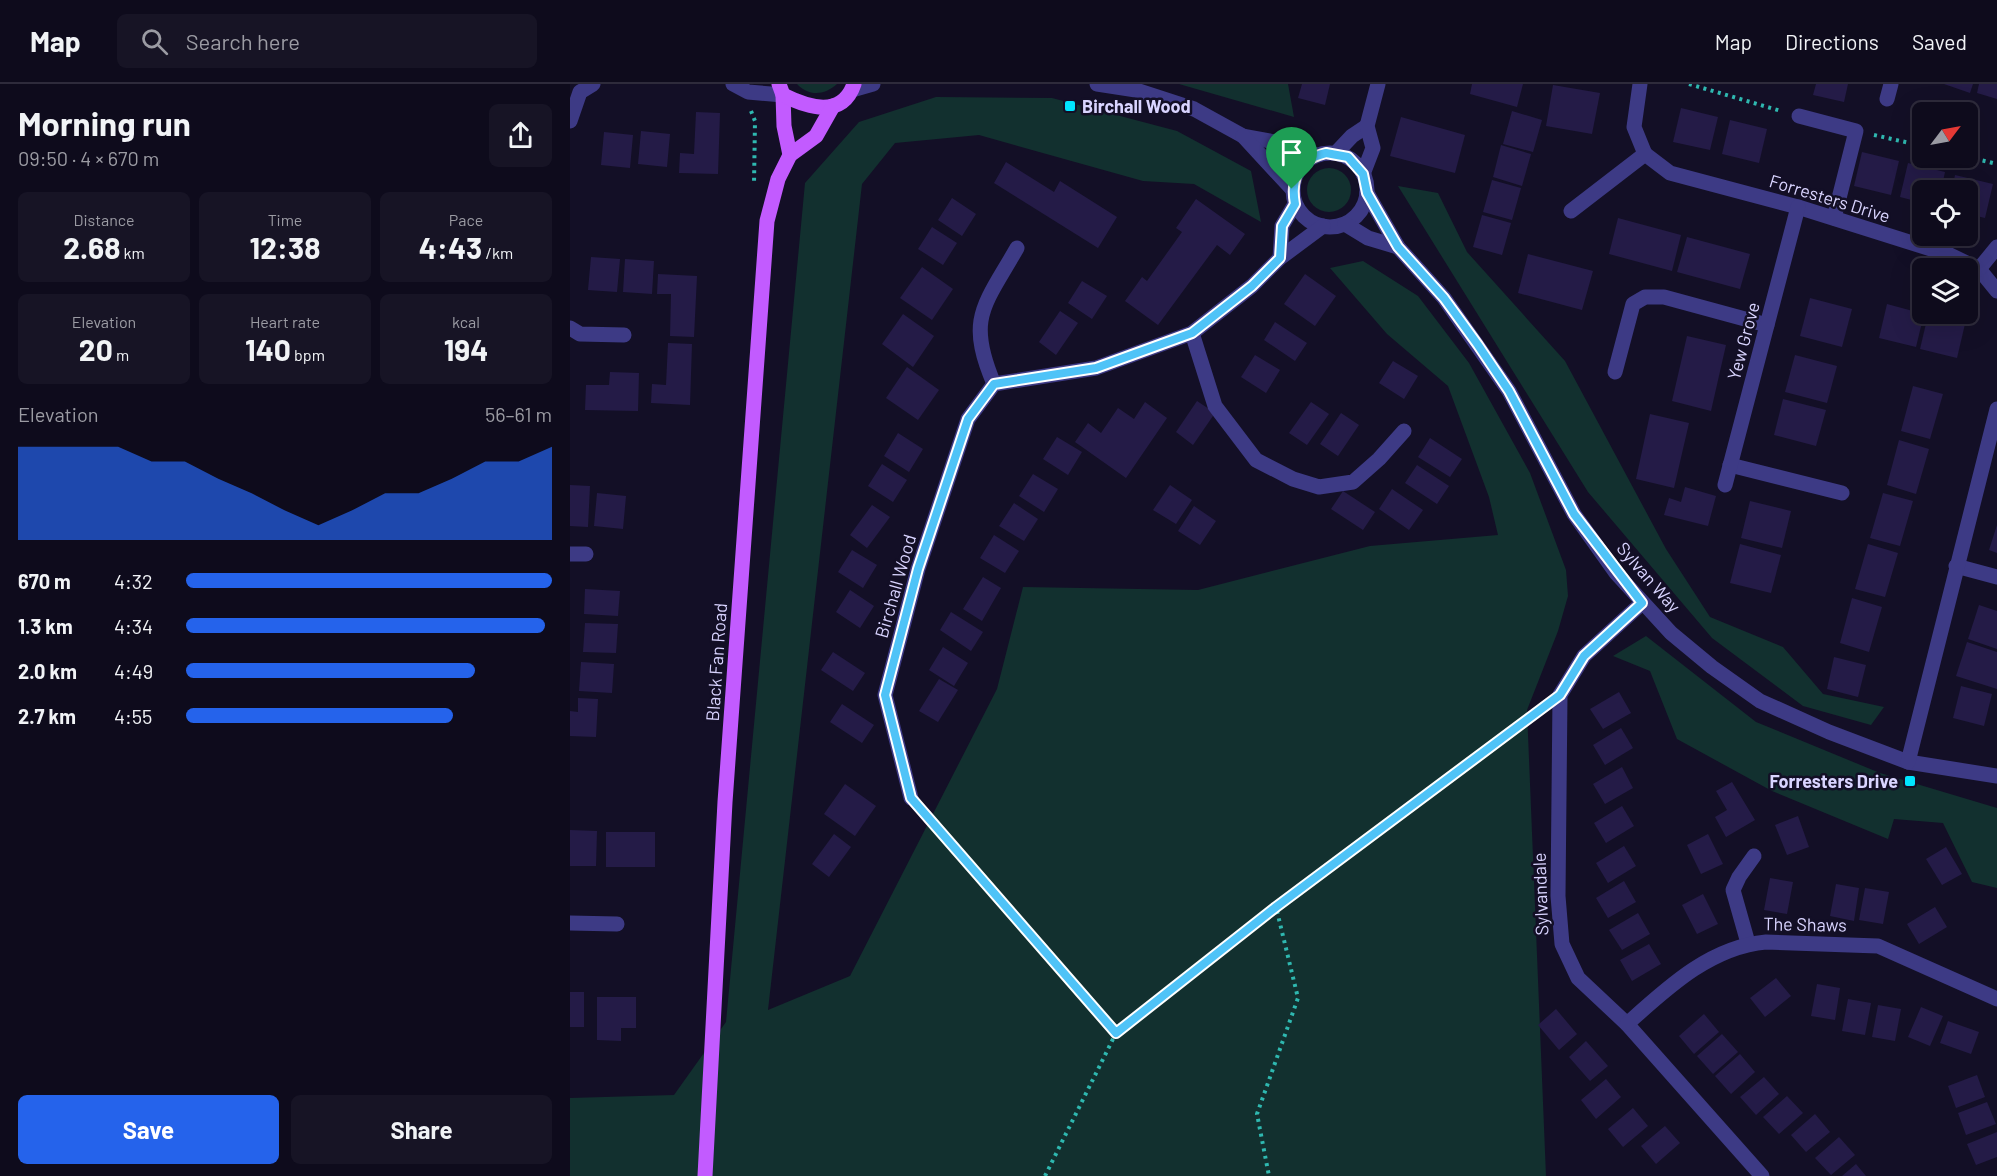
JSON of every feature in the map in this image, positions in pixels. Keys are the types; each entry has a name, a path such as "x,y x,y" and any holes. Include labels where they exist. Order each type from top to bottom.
{"main road":[{"path":"781,89 810,107 833,106 853,87"},
{"path":"781,89 784,126 790,155"},
{"name":"Black Fan Road","path":"705,1176 725,802 767,221 778,179 790,155 816,136 833,106"}],"street":[{"path":"570,121 580,92 593,84"},
{"path":"733,84 748,92 781,89"},
{"path":"853,87 873,84"},
{"path":"1097,84 1136,90 1194,109 1243,136 1286,144 1316,155 1336,153 1356,163 1363,174 1367,193 1361,210 1345,224 1323,226 1304,217 1294,196 1243,136"},
{"path":"1363,174 1373,148 1368,126 1378,84"},
{"name":"Forresters Drive","path":"1640,84 1634,127 1646,154 1671,173 1798,207 1950,255 1979,269 1997,291"},
{"path":"1887,99 1891,84"},
{"path":"1799,116 1856,130 1834,218"},
{"path":"1336,153 1352,136 1368,126"},
{"path":"1571,211 1646,154"},
{"path":"1280,258 1282,226 1294,196 1298,170 1316,155"},
{"name":"Sylvan Way","path":"1367,193 1398,247 1444,298 1509,391 1574,514 1642,603 1704,660 1760,701 1829,732 1908,762 1997,776"},
{"name":"Yew Grove","path":"1725,485 1798,207"},
{"path":"1345,224 1368,238 1398,247"},
{"path":"1017,248 986,302 978,322 980,345 994,384 1096,368 1192,333 1252,286 1280,258 1323,226"},
{"path":"1979,269 1997,247"},
{"path":"1615,372 1633,304 1645,297 1664,297 1767,326"},
{"path":"570,328 580,334 624,335"},
{"path":"1192,333 1215,406 1256,460 1293,479 1319,487 1353,482 1379,459 1404,431"},
{"name":"Birchall Wood","path":"911,798 885,695 918,569 968,419 994,384"},
{"path":"1908,762 1956,566 1996,418"},
{"path":"1730,465 1842,493"},
{"path":"1956,566 1997,577"},
{"path":"1560,695 1584,656 1642,603"},
{"name":"Sylvandale","path":"1560,695 1558,896 1562,944 1578,978 1627,1024 1761,1176"},
{"path":"1748,944 1733,890 1754,856"},
{"path":"570,923 617,924"},
{"name":"The Shaws","path":"1627,1024 1663,992 1710,958 1748,944 1766,942 1878,946 1997,999"}],"path":[{"path":"1689,84 1799,116"},
{"path":"1856,130 1912,143"},
{"path":"1978,159 1997,164"},
{"path":"1045,1176 1116,1033 1276,907 1560,695"},
{"path":"911,798 1116,1033"},
{"path":"1269,1176 1257,1114 1298,998 1276,907"}],"green space":[{"path":"797,84 837,84 822,92 812,93"},
{"path":"1179,84 1288,84 1294,117"},
{"path":"936,97 1052,98 1177,131 1251,171 1261,222 1194,184 1143,181 979,135 895,143 862,184 768,1010 850,976 997,689 1023,587 1198,590 1370,546 1498,535 1489,497 1448,386 1387,334 1330,268 1363,261 1418,296 1469,363 1530,473 1566,570 1568,596 1558,631 1527,710 1546,1176 570,1176 570,1098 674,1095 726,1022 805,183 859,122"},
{"path":"1329,168 1344,175 1351,190 1344,205 1329,212 1314,205 1307,190 1314,175"},
{"path":"1398,186 1438,193 1467,252 1565,361 1666,549 1710,617 1783,647 1823,694 1884,707 1871,725 1803,706 1712,638 1588,492"},
{"path":"1646,636 1756,722 1880,773 1997,808 1997,888 1972,882 1943,823 1894,819 1888,839 1772,791 1677,739 1650,671 1613,656"}],"building":[{"path":"1302,84 1330,84 1325,105 1298,98"},
{"path":"1472,84 1523,84 1517,107 1470,94"},
{"path":"1816,84 1848,84 1844,102 1813,95"},
{"path":"1944,84 1973,84 1970,93"},
{"path":"1979,84 1997,84 1997,99 1977,93"},
{"path":"1553,85 1600,93 1592,134 1546,126"},
{"path":"1681,108 1718,117 1710,150 1673,142"},
{"path":"1512,111 1542,120 1533,152 1503,144"},
{"path":"696,112 720,113 718,174 679,173 680,153 694,154"},
{"path":"1401,117 1465,135 1455,173 1390,156"},
{"path":"1730,120 1767,129 1759,163 1722,154"},
{"path":"641,131 670,134 667,167 638,164"},
{"path":"604,132 633,135 630,168 601,165"},
{"path":"1501,145 1531,154 1522,186 1493,177"},
{"path":"1862,152 1899,161 1891,195 1854,186"},
{"path":"1006,162 1054,192 1060,181 1117,217 1098,248 994,183"},
{"path":"1908,163 1912,164 1912,168 1929,168 1945,172 1943,180 1912,180 1912,200 1900,197"},
{"path":"1955,175 1976,180 1954,180"},
{"path":"1492,180 1521,188 1512,220 1483,212"},
{"path":"1978,180 1993,184 1985,218 1978,216"},
{"path":"952,198 976,214 962,236 938,220"},
{"path":"1196,199 1245,234 1230,255 1217,245 1158,325 1125,301 1142,277 1147,281 1182,232 1176,228"},
{"path":"1482,215 1511,223 1502,255 1473,247"},
{"path":"1618,218 1681,235 1672,271 1609,254"},
{"path":"932,227 957,243 943,265 918,249"},
{"path":"1687,237 1750,254 1740,289 1677,272"},
{"path":"1528,254 1593,271 1582,310 1518,293"},
{"path":"591,257 620,259 617,292 588,290"},
{"path":"625,259 654,261 652,294 623,292"},
{"path":"922,267 953,289 932,320 900,298"},
{"path":"658,274 697,276 694,337 670,336 671,294 657,294"},
{"path":"1305,274 1336,296 1315,326 1284,304"},
{"path":"1082,281 1107,296 1092,319 1068,303"},
{"path":"1810,298 1852,309 1842,347 1800,336"},
{"path":"1887,304 1912,311 1912,324 1922,324 1916,347 1879,338"},
{"path":"1060,311 1078,323 1056,355 1039,342"},
{"path":"903,314 934,336 913,367 882,344"},
{"path":"1275,322 1307,343 1295,361 1264,340"},
{"path":"1926,324 1965,324 1957,358 1920,349"},
{"path":"1687,336 1726,345 1711,411 1672,401"},
{"path":"668,343 692,344 690,405 651,403 652,384 666,385"},
{"path":"1255,355 1280,370 1266,393 1241,377"},
{"path":"1795,355 1837,366 1827,403 1785,392"},
{"path":"1393,361 1418,376 1404,399 1379,383"},
{"path":"907,367 939,390 918,420 886,398"},
{"path":"610,372 639,373 638,411 585,410 586,385 609,385"},
{"path":"1913,386 1943,394 1930,439 1901,431"},
{"path":"1783,399 1826,410 1816,446 1774,435"},
{"path":"1197,401 1215,413 1193,445 1176,432"},
{"path":"1145,402 1167,418 1126,478 1075,442 1088,423 1101,433 1118,408 1134,419"},
{"path":"1311,402 1329,414 1307,445 1289,433"},
{"path":"1341,413 1359,425 1338,456 1320,444"},
{"path":"1650,414 1689,423 1674,488 1636,479"},
{"path":"898,433 923,449 909,472 884,456"},
{"path":"1057,437 1082,452 1068,475 1043,459"},
{"path":"1430,438 1462,459 1450,477 1418,457"},
{"path":"1899,440 1929,449 1916,494 1887,485"},
{"path":"882,464 907,480 893,502 868,486"},
{"path":"1417,465 1449,486 1437,504 1405,483"},
{"path":"1033,474 1058,489 1044,512 1019,496"},
{"path":"570,485 590,486 588,527 570,526"},
{"path":"1170,485 1192,500 1176,524 1153,510"},
{"path":"1685,487 1716,496 1708,526 1664,515 1669,498 1681,502"},
{"path":"1392,489 1423,510 1409,530 1379,509"},
{"path":"1343,491 1375,512 1363,530 1331,509"},
{"path":"597,493 626,496 623,529 594,526"},
{"path":"1883,493 1913,501 1900,546 1870,538"},
{"path":"1750,501 1791,511 1782,548 1741,538"},
{"path":"1014,503 1038,519 1024,541 999,526"},
{"path":"872,505 890,517 867,548 850,535"},
{"path":"1194,506 1216,521 1200,545 1178,531"},
{"path":"1997,525 1997,553 1989,550"},
{"path":"994,535 1019,551 1005,573 980,558"},
{"path":"1740,544 1781,555 1771,593 1730,583"},
{"path":"1868,544 1898,553 1885,597 1855,589"},
{"path":"852,550 877,565 863,588 838,572"},
{"path":"983,577 1001,588 982,621 963,609"},
{"path":"585,589 620,591 618,616 584,614"},
{"path":"850,590 874,606 860,628 836,612"},
{"path":"1852,598 1882,607 1869,652 1840,643"},
{"path":"1979,605 1997,611 1997,649 1968,639"},
{"path":"951,612 983,632 971,651 940,630"},
{"path":"585,623 618,624 616,653 583,652"},
{"path":"1967,642 1997,652 1997,689 1956,676"},
{"path":"943,647 968,663 954,686 929,670"},
{"path":"833,652 865,673 853,691 821,670"},
{"path":"1834,657 1866,665 1858,697 1827,689"},
{"path":"581,662 614,664 612,693 579,691"},
{"path":"939,679 958,690 938,722 919,711"},
{"path":"1961,686 1992,694 1984,726 1953,718"},
{"path":"1619,692 1631,713 1603,729 1590,709"},
{"path":"578,698 598,699 596,737 570,736 570,711 578,712"},
{"path":"842,704 874,725 862,743 830,722"},
{"path":"1621,728 1633,748 1605,765 1593,745"},
{"path":"1622,767 1633,788 1605,804 1593,784"},
{"path":"1732,782 1755,820 1726,837 1715,817 1727,810 1716,791"},
{"path":"845,784 876,806 855,836 824,814"},
{"path":"1622,806 1634,826 1606,843 1594,823"},
{"path":"1798,816 1809,847 1787,855 1775,825"},
{"path":"570,830 597,831 596,866 570,866"},
{"path":"606,832 655,832 655,867 606,867"},
{"path":"834,834 851,847 829,877 812,864"},
{"path":"1708,834 1723,864 1701,874 1687,845"},
{"path":"1624,846 1636,866 1608,883 1596,863"},
{"path":"1946,847 1962,874 1942,885 1926,859"},
{"path":"1770,878 1793,882 1787,914 1764,910"},
{"path":"1624,881 1636,902 1608,918 1596,898"},
{"path":"1836,884 1859,888 1854,921 1830,916"},
{"path":"1865,888 1889,892 1883,924 1859,920"},
{"path":"1703,894 1718,924 1697,934 1682,905"},
{"path":"1935,907 1947,927 1919,944 1907,924"},
{"path":"1638,913 1650,934 1622,950 1609,930"},
{"path":"1649,944 1661,964 1632,981 1620,960"},
{"path":"1776,978 1791,996 1765,1017 1750,998"},
{"path":"1817,984 1840,988 1835,1020 1811,1016"},
{"path":"570,992 584,992 584,1027 570,1027"},
{"path":"597,997 636,997 636,1028 621,1028 621,1041 597,1040"},
{"path":"1848,999 1871,1003 1865,1035 1842,1031"},
{"path":"1878,1005 1901,1009 1895,1041 1872,1037"},
{"path":"1921,1007 1943,1016 1930,1046 1908,1037"},
{"path":"1556,1009 1577,1034 1559,1050 1538,1025"},
{"path":"1704,1014 1719,1032 1694,1054 1679,1036"},
{"path":"1948,1021 1979,1032 1971,1054 1940,1043"},
{"path":"1722,1034 1738,1052 1713,1074 1697,1056"},
{"path":"1586,1041 1608,1066 1590,1081 1569,1057"},
{"path":"1740,1054 1755,1072 1731,1094 1715,1076"},
{"path":"1977,1075 1985,1097 1956,1108 1948,1086"},
{"path":"1764,1077 1779,1094 1756,1115 1740,1097"},
{"path":"1606,1079 1621,1097 1596,1119 1581,1100"},
{"path":"1787,1096 1803,1113 1779,1134 1763,1117"},
{"path":"1987,1102 1996,1124 1966,1135 1958,1113"},
{"path":"1633,1108 1648,1126 1623,1147 1608,1129"},
{"path":"1815,1114 1830,1132 1806,1152 1791,1135"},
{"path":"1665,1126 1680,1143 1656,1164 1641,1146"},
{"path":"1997,1132 1997,1157 1976,1165 1967,1144"},
{"path":"1839,1137 1855,1155 1831,1175 1815,1158"},
{"path":"1856,1164 1866,1176 1842,1176"}],"place":[{"name":"Birchall Wood","path":"1070,106"},
{"name":"Forresters Drive","path":"1910,781"}],"route":[{"path":"1336,153 1356,163 1363,174 1367,193 1398,247 1444,298 1478,345 1509,391 1574,514 1616,573 1642,603 1584,656 1560,695 1276,907 1116,1033 911,798 885,695 918,569 968,419 994,384 1096,368 1192,333 1252,286 1280,258 1282,226 1295,204 1292,189 1298,170 1316,155 1336,153"}]}
